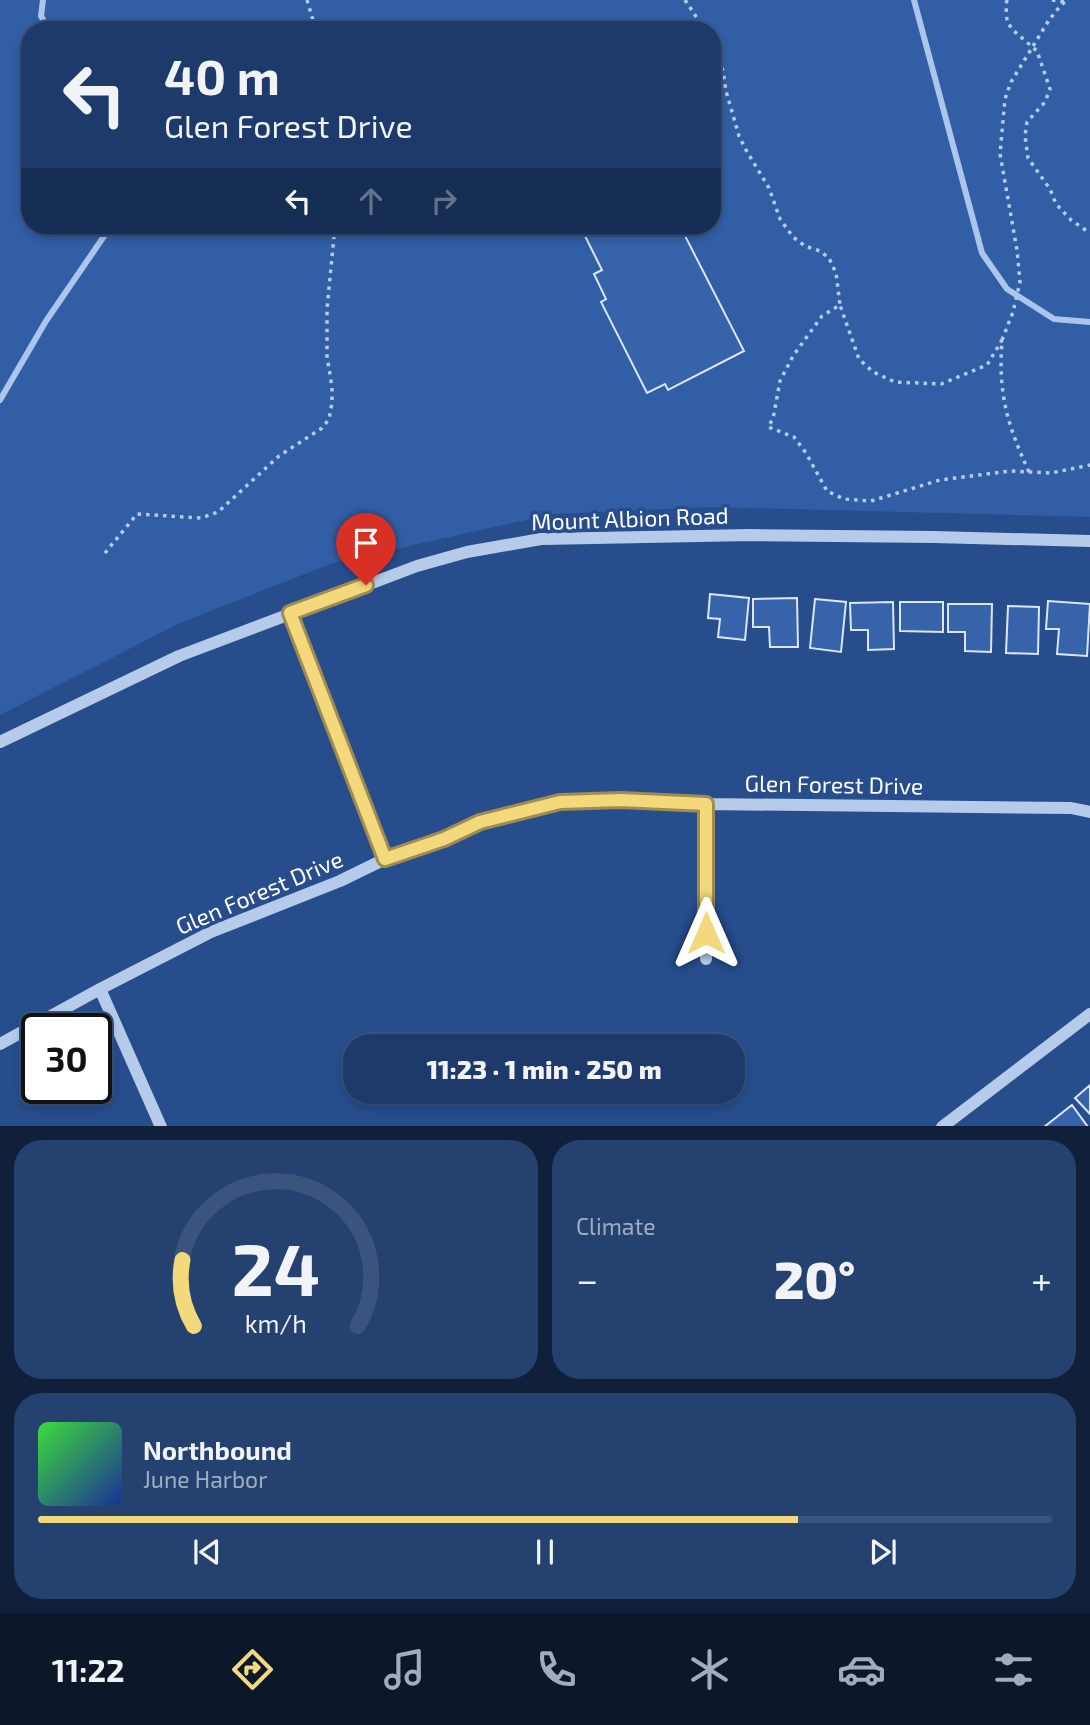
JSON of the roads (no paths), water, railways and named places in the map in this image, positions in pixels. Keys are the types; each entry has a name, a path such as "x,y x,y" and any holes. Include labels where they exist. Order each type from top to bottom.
{"street":[{"name":"Mount Albion Road","path":"0,742 179,656 417,566 467,552 541,539 750,535 1090,541"},
{"path":"290,613 385,859"},
{"name":"Glen Forest Drive","path":"0,1044 211,932 340,881 385,859 444,839 480,822 560,802 621,800 706,804 1071,808 1090,812"},
{"path":"706,804 706,959"},
{"path":"100,989 161,1126"},
{"path":"942,1126 1090,1014"}],"waterway":[{"path":"43,0 41,16 44,21"},
{"path":"914,0 982,253 1007,289 1054,319 1090,322"},
{"path":"0,400 46,321 105,235"}]}
